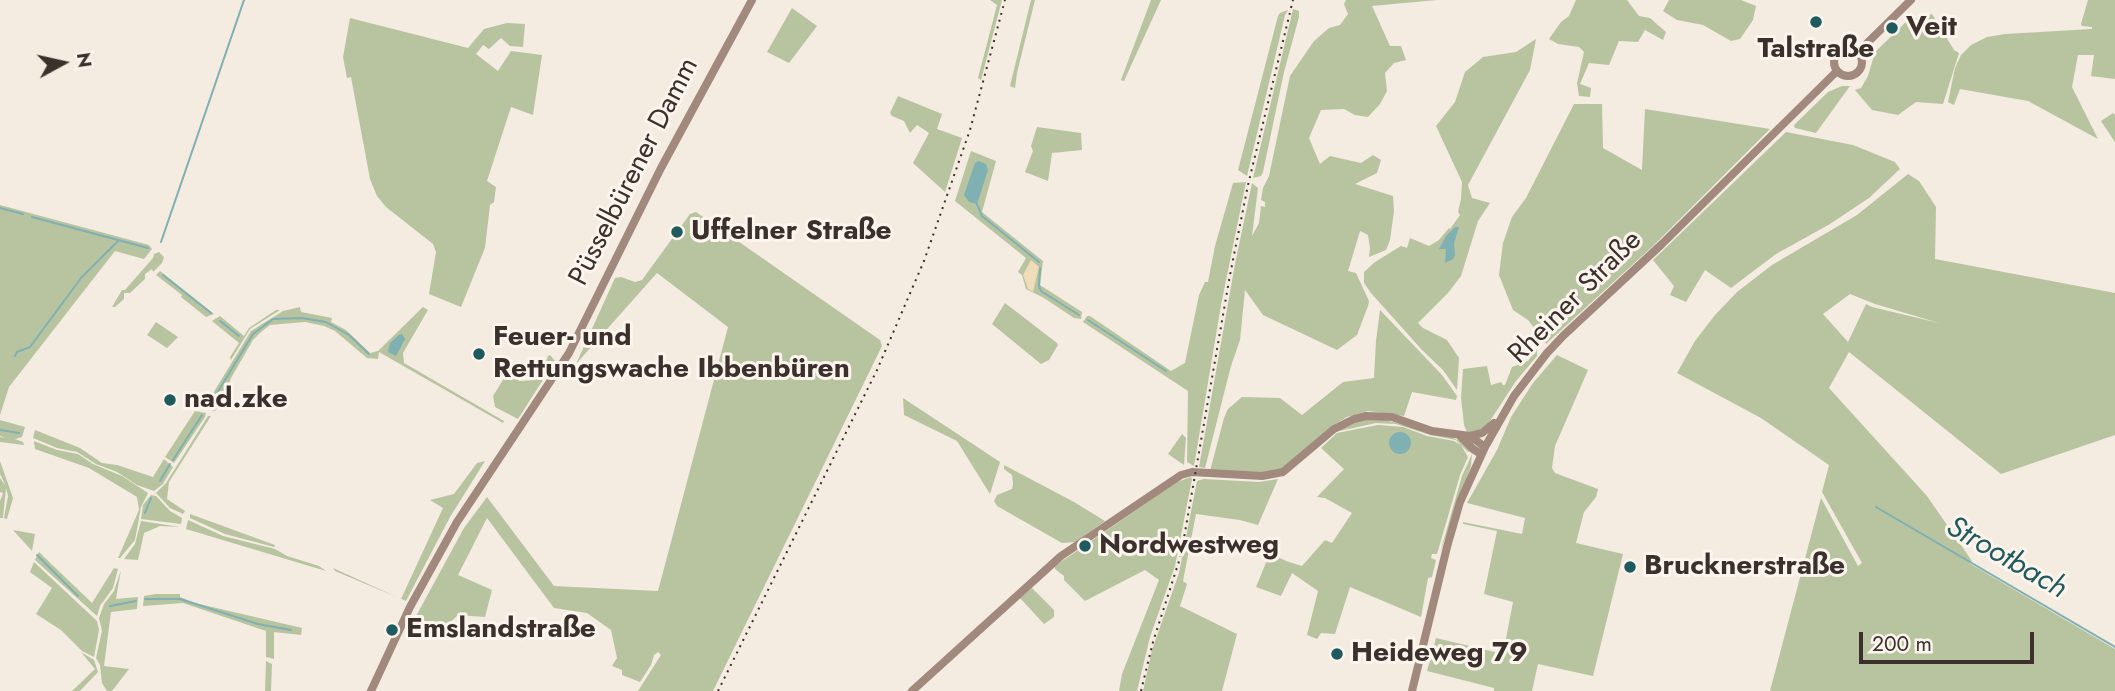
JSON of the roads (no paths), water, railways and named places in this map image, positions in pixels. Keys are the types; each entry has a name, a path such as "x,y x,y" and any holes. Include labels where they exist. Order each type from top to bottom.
{"main road":[{"name":"Püsselbürener Damm","path":"370,691 410,607 457,522 569,353 661,168 752,0"},
{"path":"1858,52 1911,0"},
{"path":"1848,47 1858,52 1862,64 1857,72 1849,76 1837,72 1833,62 1838,51 1848,47"},
{"name":"Rheiner Straße","path":"1412,691 1460,502 1500,418 1529,376 1564,335 1671,235 1837,72"},
{"path":"912,691 1061,556 1181,475 1192,472 1262,476 1283,472 1334,429 1366,416 1392,417 1432,431 1470,436 1482,433 1500,418"},
{"path":"1459,435 1483,451"},
{"path":"1470,436 1483,451"}],"water":[{"path":"978,161 986,164 988,170 977,204 969,202 964,195"},
{"path":"1455,227 1459,227 1454,243 1455,255 1445,263 1446,249 1439,249"},
{"path":"402,334 405,339 396,356 388,352 390,343"},
{"path":"1400,432 1408,435 1411,443 1408,451 1400,454 1392,451 1389,443 1392,435"}],"waterway":[{"path":"161,242 244,0"},
{"path":"977,204 982,216 1039,262"},
{"path":"0,208 23,214"},
{"path":"32,217 148,248"},
{"path":"15,356 17,352 30,347 81,278 118,241"},
{"path":"1040,268 1041,291 1079,315"},
{"path":"163,275 211,313"},
{"path":"208,408 253,334 273,319 302,318 326,322 349,335 369,354"},
{"path":"1088,320 1166,371"},
{"path":"220,321 239,336"},
{"path":"173,460 202,415"},
{"path":"0,430 19,433"},
{"path":"160,481 170,464"},
{"path":"145,513 151,498"},
{"name":"Strootbach","path":"1876,507 2115,647"},
{"path":"37,555 78,596"},
{"path":"145,599 180,599 258,624 291,630"},
{"path":"110,606 136,601"}],"railway":[{"path":"718,691 877,370 924,261 970,130 1005,0"},
{"path":"1141,691 1153,642 1181,555 1248,185 1293,0"}],"place":[{"name":"Talstraße","path":"1816,22"},
{"name":"Veit","path":"1892,28"},
{"name":"Uffelner Straße","path":"677,232"},
{"name":"Feuer- und Rettungswache Ibbenbüren","path":"479,354"},
{"name":"nad.zke","path":"170,400"},
{"name":"Nordwestweg","path":"1085,546"},
{"name":"Brucknerstraße","path":"1630,567"},
{"name":"Emslandstraße","path":"392,630"},
{"name":"Heideweg 79","path":"1337,654"}]}
